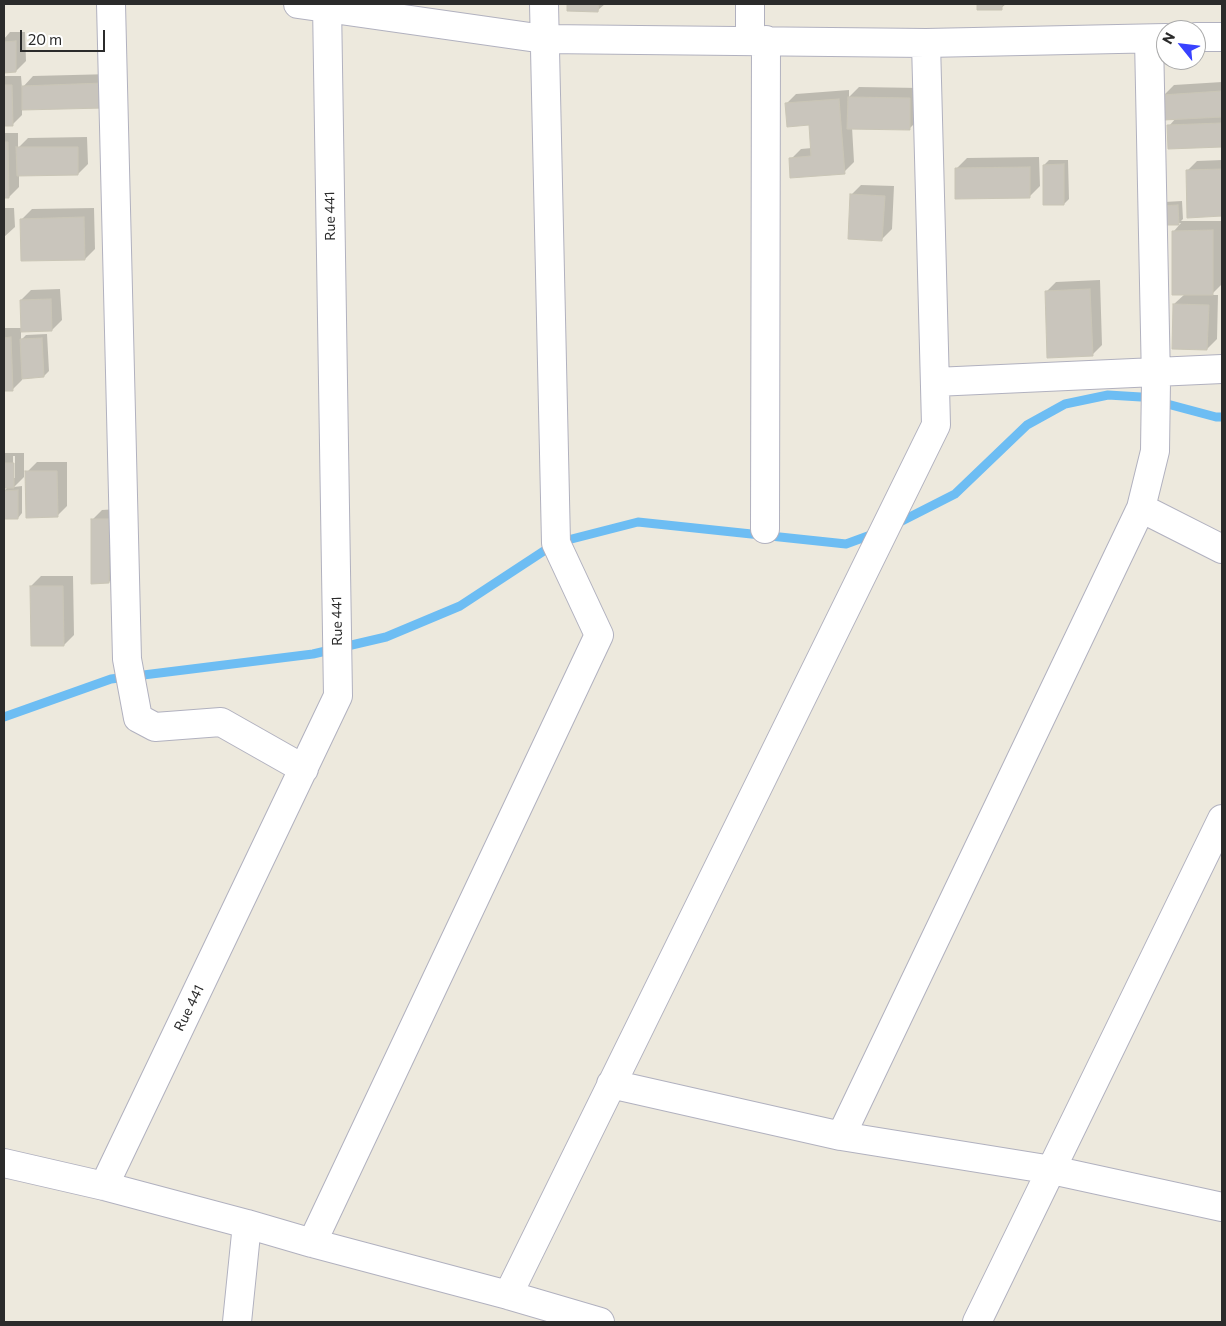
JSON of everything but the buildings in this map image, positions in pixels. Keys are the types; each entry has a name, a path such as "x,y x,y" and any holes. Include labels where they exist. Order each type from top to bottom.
{"street":[{"path":"111,4 127,659 138,718 155,727 221,722 304,769"},
{"path":"298,4 327,6 544,39 926,43 1156,38"},
{"path":"312,1244 599,635 556,543 544,4"},
{"path":"750,4 758,40 765,528"},
{"name":"Rue 441","path":"104,1186 338,696 327,6"},
{"path":"1206,37 1222,36"},
{"path":"508,1295 936,425 926,43"},
{"path":"841,1136 1142,508 1155,451 1157,70"},
{"path":"934,382 1156,377 1222,369"},
{"path":"1142,508 1222,549"},
{"path":"978,1322 1222,819"},
{"path":"611,1084 841,1136 1052,1170 1222,1206"},
{"path":"4,1163 104,1186 247,1224 312,1244 508,1295 600,1322"},
{"path":"237,1322 247,1224"}],"waterway":[{"path":"894,525 955,494 1027,425 1065,404 1108,395 1141,397 1222,417"},
{"path":"4,717 111,679 313,654 386,637 460,606 556,543 638,522 846,544 876,533"}]}
